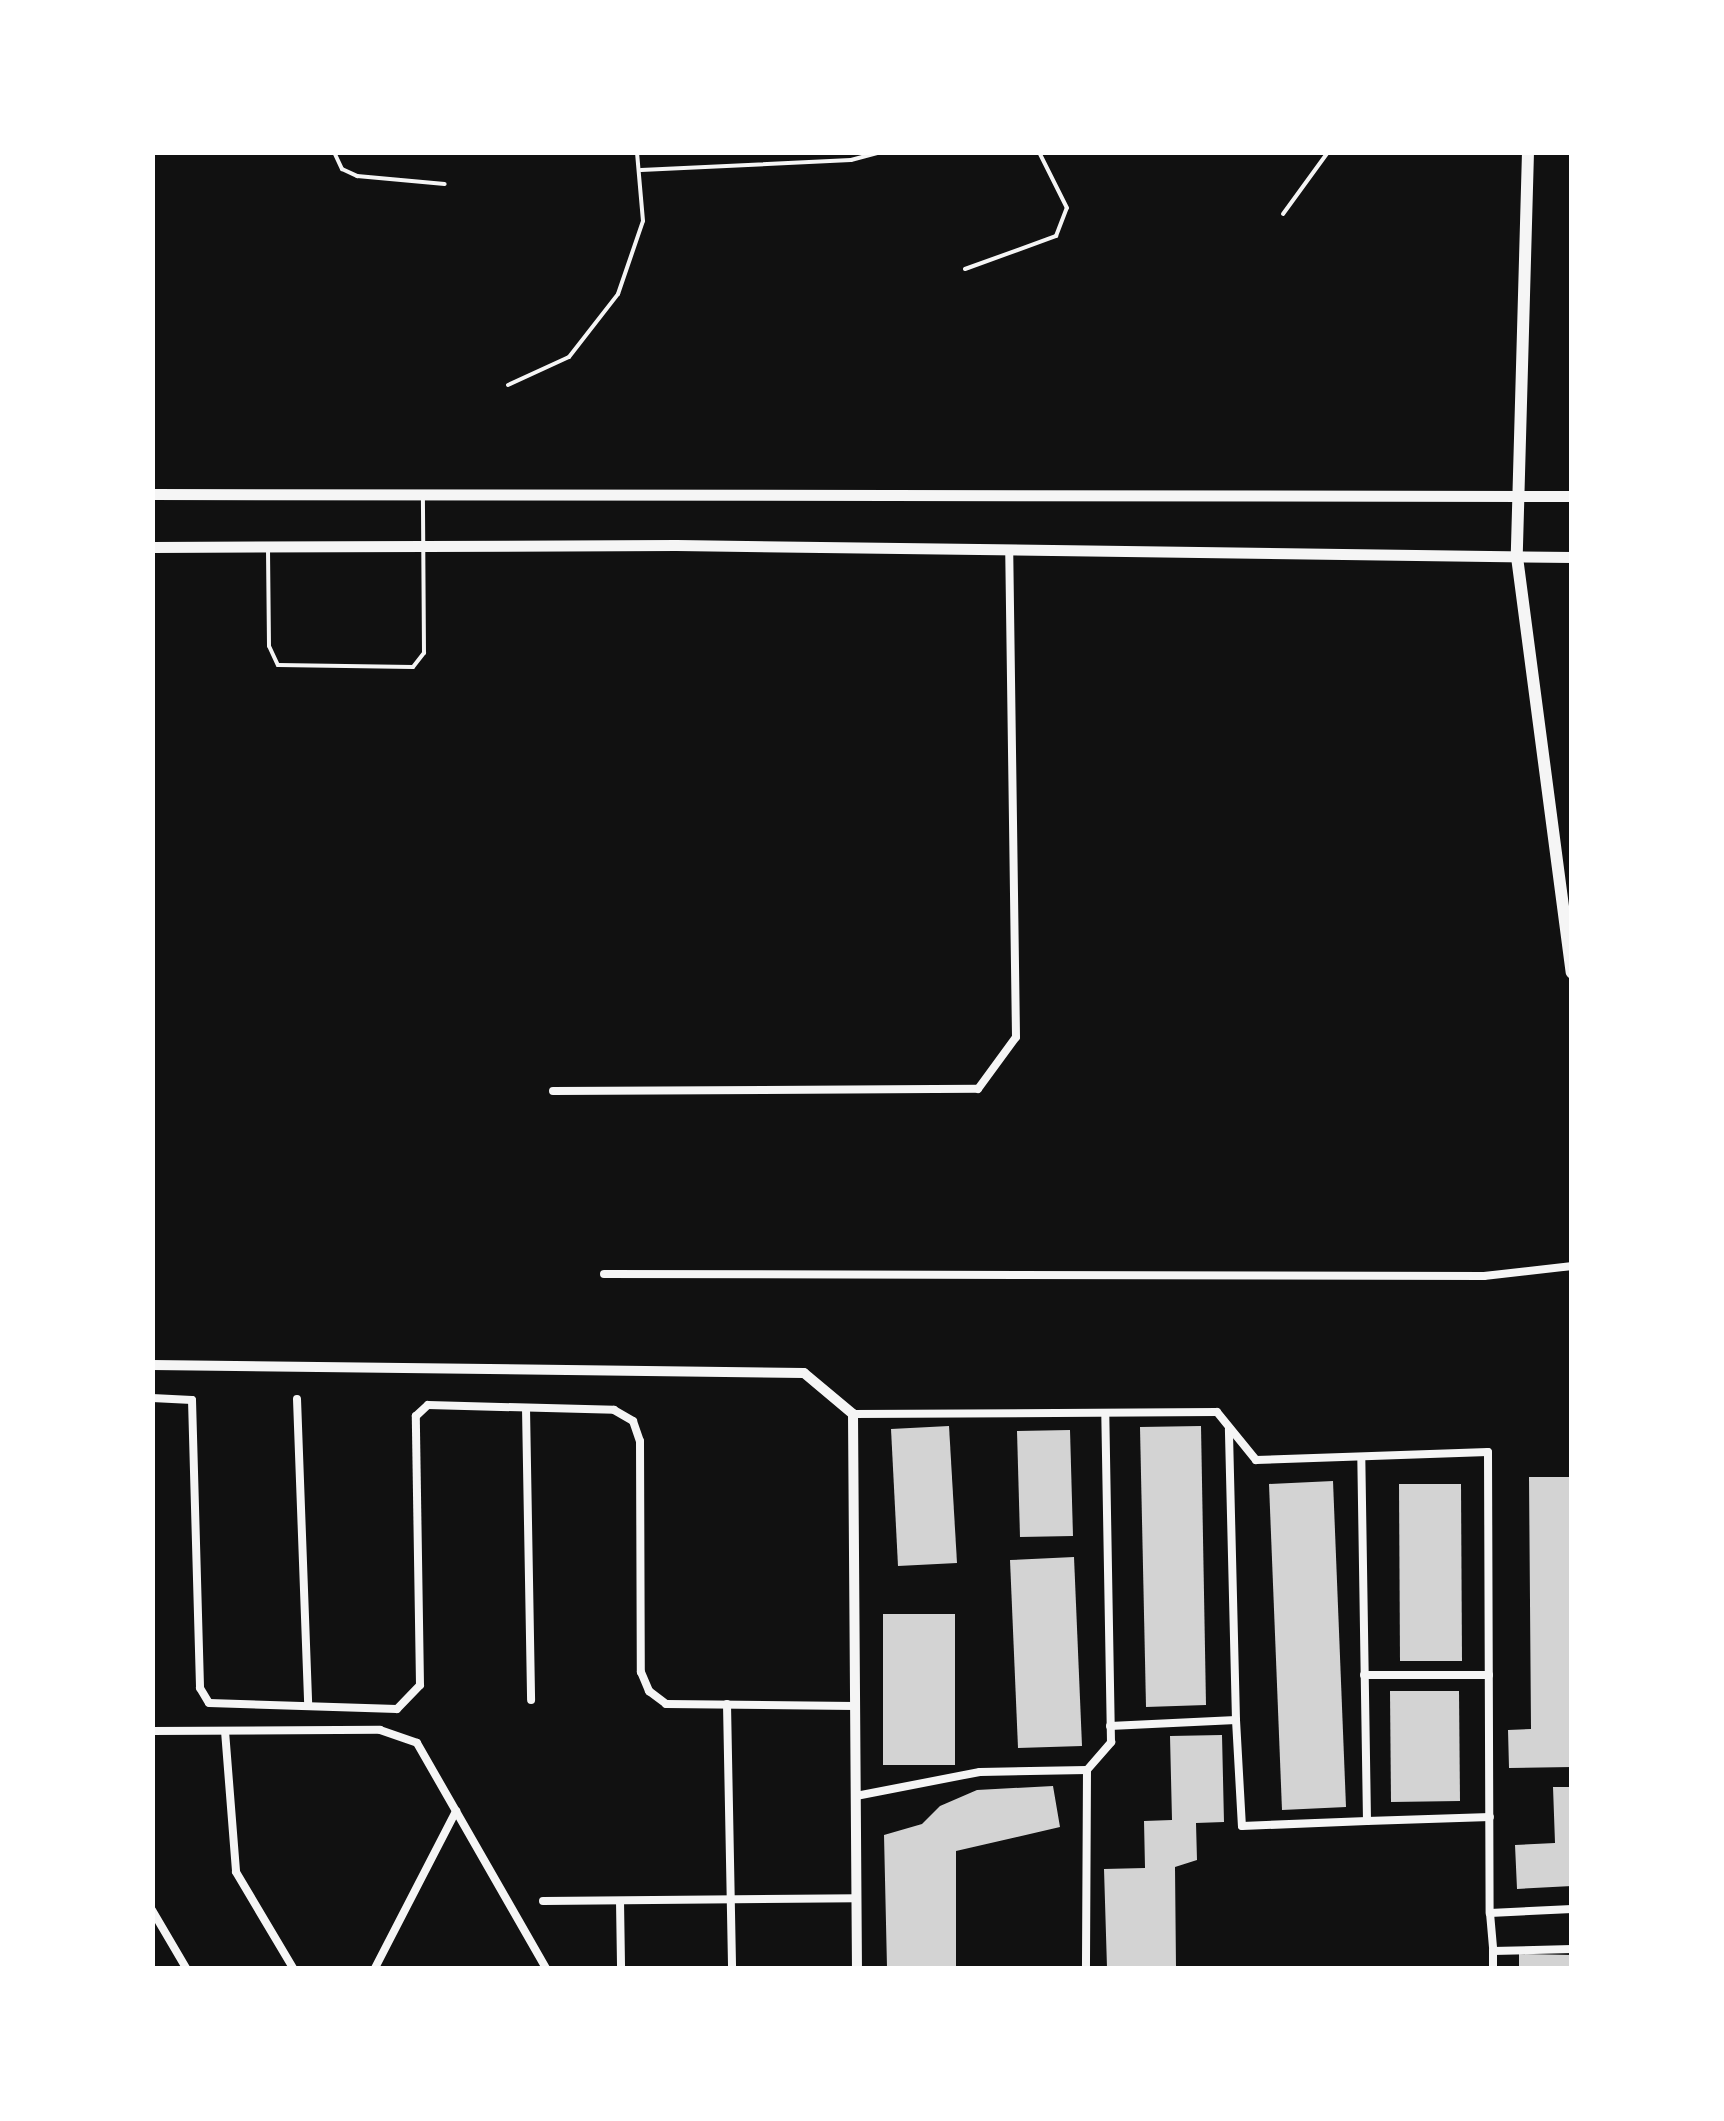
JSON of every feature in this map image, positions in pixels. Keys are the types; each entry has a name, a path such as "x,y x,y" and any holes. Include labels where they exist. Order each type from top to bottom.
{"main road":[{"path":"1528,152 1517,557 1572,972"},
{"path":"152,494 422,490 1572,496"},
{"path":"152,547 1572,556"}],"street":[{"path":"553,1091 978,1089 1016,1037 1009,551"},
{"path":"604,1274 1484,1276 1572,1266"},
{"path":"152,1365 804,1373 853,1414 1217,1412 1256,1460 1488,1452 1493,1968"},
{"path":"152,1398 192,1400 200,1688 209,1703 397,1709 420,1685 416,1416 428,1406 614,1410 633,1421 640,1441 642,1672 648,1691 666,1704 856,1706"},
{"path":"296,1399 308,1706"},
{"path":"526,1408 531,1700"},
{"path":"1086,1968 1087,1770 1111,1742 1105,1413"},
{"path":"853,1414 857,1968"},
{"path":"1228,1427 1242,1826 1490,1817"},
{"path":"1361,1456 1367,1822"},
{"path":"1364,1676 1489,1675"},
{"path":"726,1704 732,1968"},
{"path":"1110,1726 1236,1720"},
{"path":"152,1731 380,1730 416,1743 546,1968"},
{"path":"226,1731 236,1872 293,1968"},
{"path":"856,1796 980,1772 1087,1770"},
{"path":"374,1968 456,1811"},
{"path":"543,1902 857,1898"},
{"path":"620,1900 621,1968"},
{"path":"1490,1913 1572,1909"},
{"path":"152,1910 186,1968"},
{"path":"1492,1951 1572,1949"}],"lane":[{"path":"268,547 269,646 278,665 406,669 424,653 422,490"}],"path":[{"path":"334,152 342,169 356,176 445,184"},
{"path":"508,385 569,357 618,294 643,220 637,152"},
{"path":"641,170 852,160 881,152"},
{"path":"965,269 1056,236 1067,208 1039,152"},
{"path":"1283,214 1328,152"}],"building":[{"path":"949,1426 957,1563 898,1566 891,1429"},
{"path":"1201,1426 1206,1705 1146,1707 1140,1427"},
{"path":"1070,1430 1073,1536 1020,1537 1017,1431"},
{"path":"1529,1477 1572,1477 1572,1767 1509,1768 1508,1730 1531,1729"},
{"path":"1333,1481 1346,1807 1282,1810 1269,1484"},
{"path":"1399,1484 1461,1484 1462,1661 1400,1661"},
{"path":"1074,1557 1082,1746 1018,1748 1010,1560"},
{"path":"883,1614 955,1614 955,1765 883,1765"},
{"path":"1390,1691 1459,1691 1460,1801 1391,1802"},
{"path":"1222,1735 1224,1822 1196,1823 1197,1860 1175,1867 1176,1968 1107,1968 1104,1869 1145,1868 1144,1821 1172,1820 1170,1736"},
{"path":"1053,1786 1060,1827 956,1851 956,1968 887,1968 884,1835 922,1824 940,1806 977,1790"},
{"path":"1553,1787 1572,1787 1572,1886 1517,1889 1515,1845 1555,1843"},
{"path":"1519,1954 1572,1955 1572,1968 1519,1968"}]}
